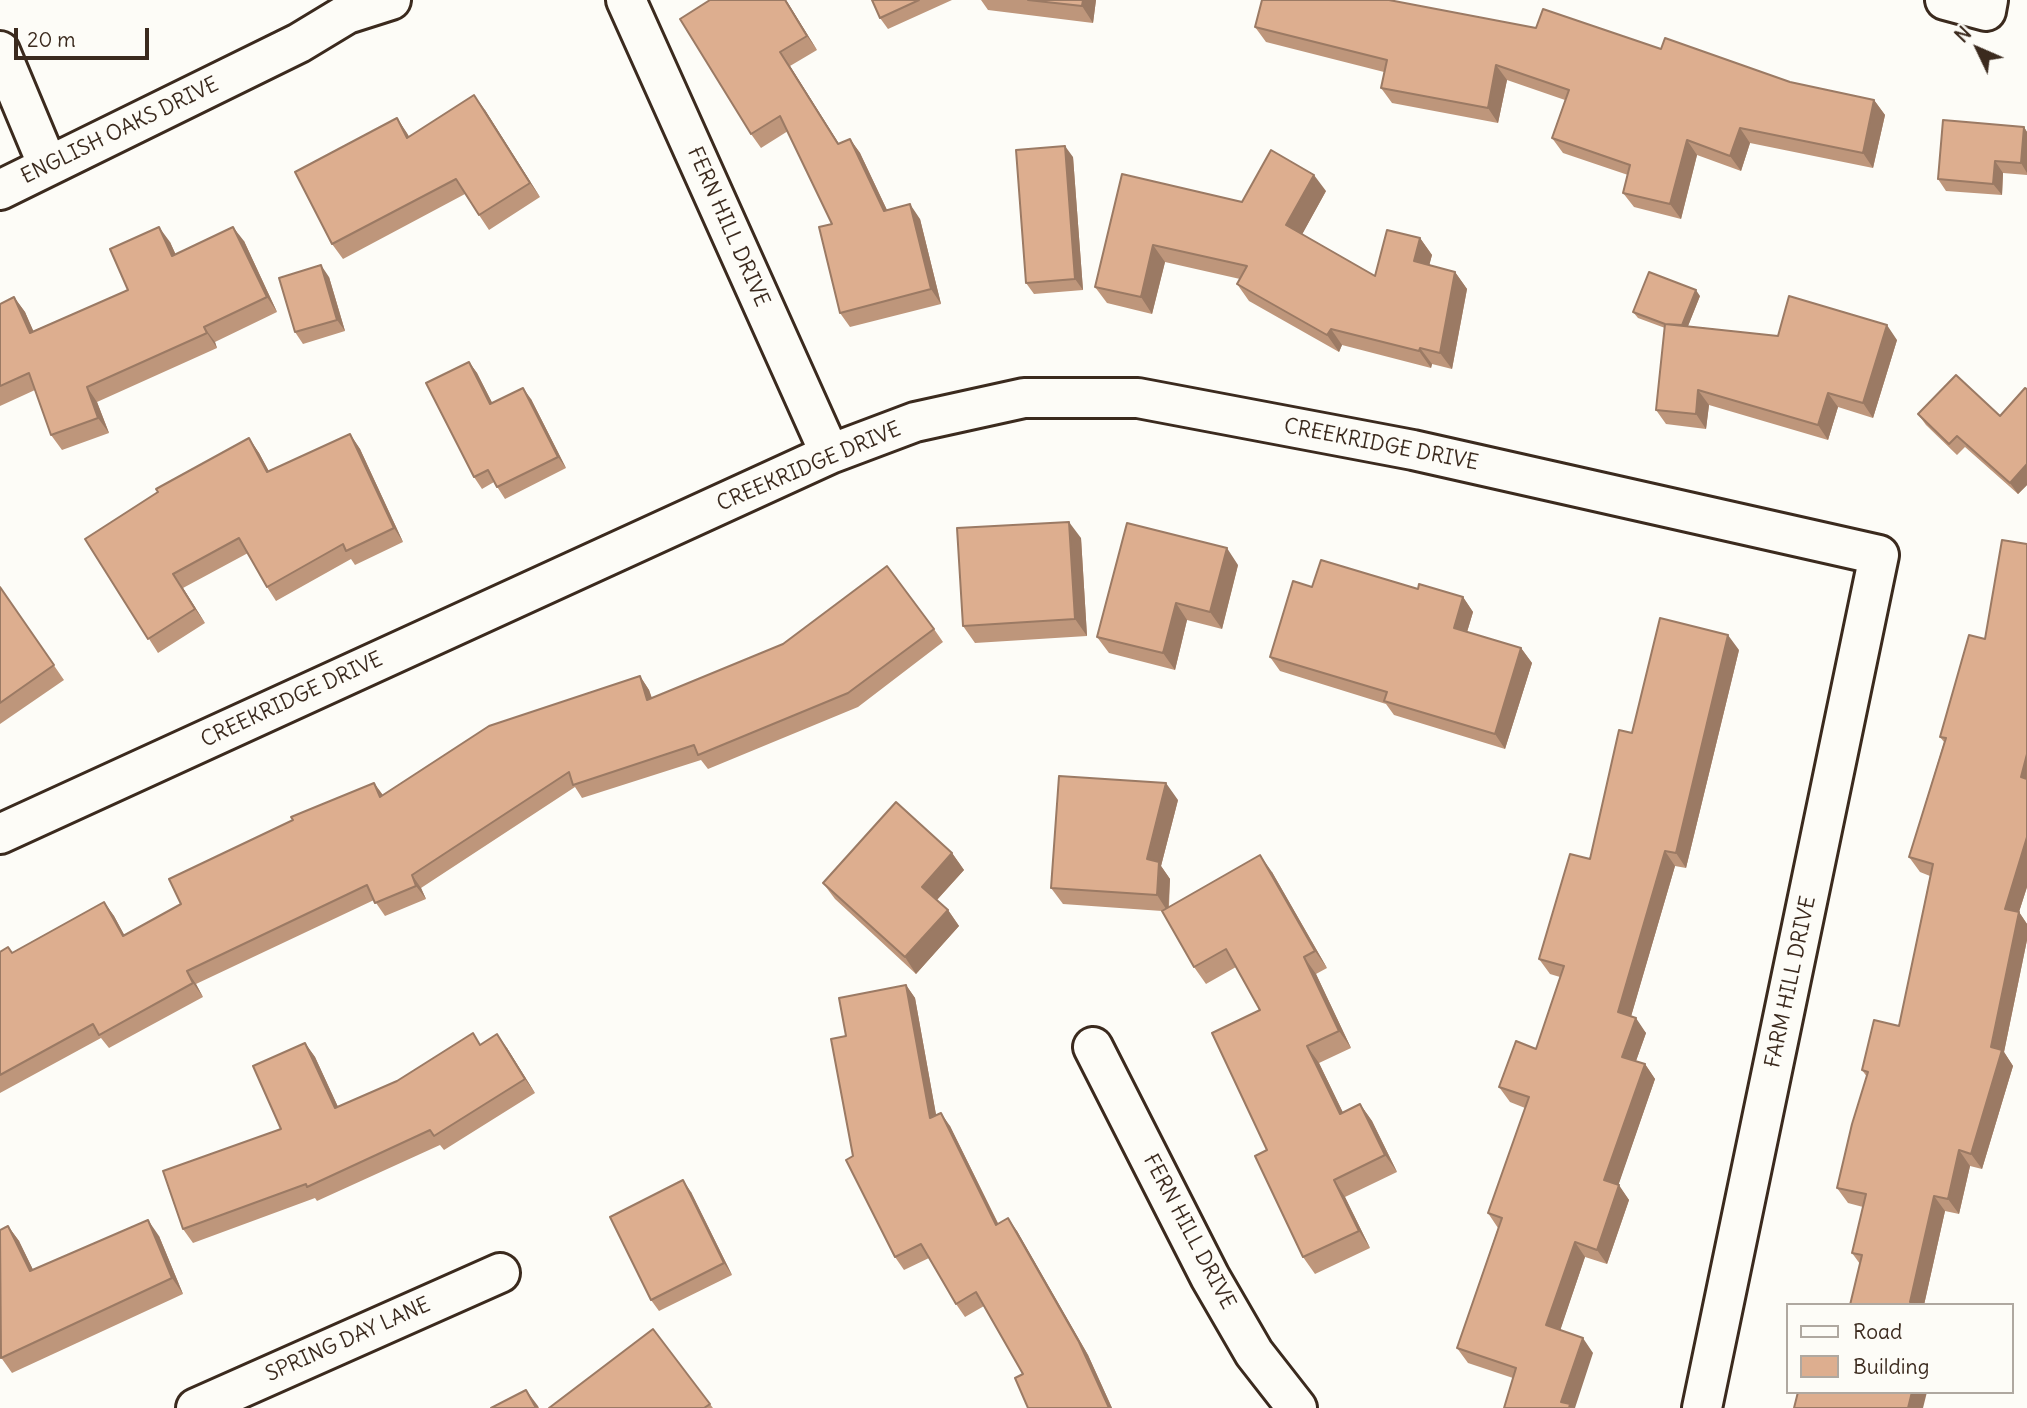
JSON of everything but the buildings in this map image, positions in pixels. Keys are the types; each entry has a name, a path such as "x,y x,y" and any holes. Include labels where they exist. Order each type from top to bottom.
{"street":[{"name":"ENGLISH OAKS DRIVE","path":"0,190 299,43 347,14 390,0"},
{"name":"FERN HILL DRIVE","path":"625,0 830,454"},
{"path":"1945,0 1987,5"},
{"path":"0,51 48,166"},
{"name":"CREEKRIDGE DRIVE","path":"0,834 830,454 915,422 1024,398 1138,398 1413,450 1879,555"},
{"name":"FARM HILL DRIVE","path":"1702,1408 1879,555"},
{"name":"FERN HILL DRIVE","path":"1093,1047 1235,1321 1254,1353 1297,1408"},
{"name":"SPRING DAY LANE","path":"196,1408 500,1273"}]}
